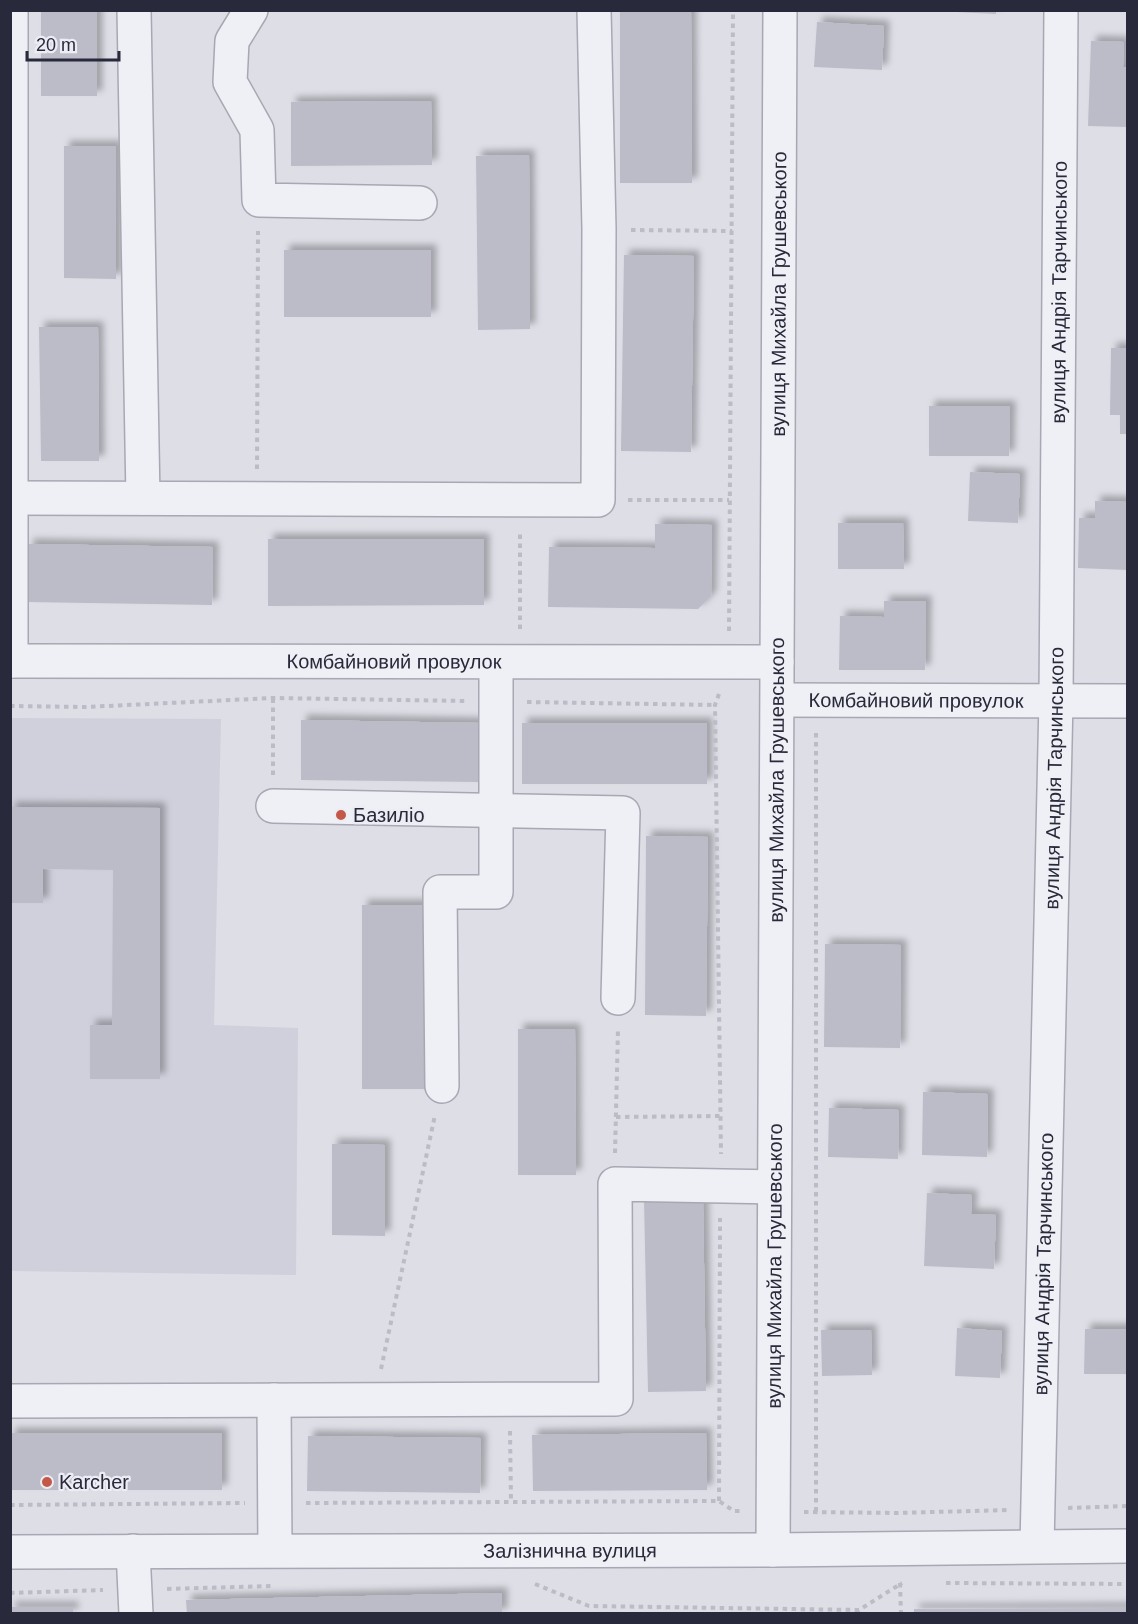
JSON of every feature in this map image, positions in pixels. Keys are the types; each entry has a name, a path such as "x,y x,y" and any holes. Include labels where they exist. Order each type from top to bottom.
{"street":[{"path":"11,10 11,661"},
{"path":"135,10 143,498"},
{"path":"251,10 232,41 230,82 257,129 259,200 420,203"},
{"path":"12,498 598,500 599,229 594,10"},
{"name":"вулиця Михайла Грушевського","path":"773,1550 780,10"},
{"name":"вулиця Андрія Тарчинського","path":"1037,1546 1056,700 1061,10"},
{"name":"Комбайновий провулок","path":"11,661 728,664 777,662"},
{"path":"442,1086 440,892 496,892 496,702 508,663"},
{"name":"Комбайновий провулок","path":"778,700 1128,701"},
{"path":"273,806 623,813 618,998"},
{"path":"10,1401 616,1399 615,1184 774,1187"},
{"path":"274,1400 275,1550"},
{"name":"Залізнична вулиця","path":"10,1552 773,1550 1128,1546"},
{"path":"133,1551 135,1602"}],"path":[{"path":"719,1501 721,1116 715,705 728,664 733,10"},
{"path":"256,498 259,200"},
{"path":"599,229 732,231"},
{"path":"598,500 729,500"},
{"path":"508,663 521,501"},
{"path":"273,663 273,806"},
{"path":"10,706 86,707 273,698 715,705"},
{"path":"816,700 816,1512"},
{"path":"615,1184 618,998"},
{"path":"374,1399 442,1086"},
{"path":"616,1117 721,1116"},
{"path":"510,1399 512,1502"},
{"path":"10,1505 719,1501 734,1511 898,1513 1128,1506"},
{"path":"525,1580 589,1606 859,1610 900,1583 912,1583"},
{"path":"900,1583 901,1614"},
{"path":"936,1583 1128,1584"},
{"path":"10,1593 135,1602 275,1586"}],"shaded area":[{"path":"11,718 221,719 214,1025 298,1028 296,1275 11,1271"}],"building":[{"path":"41,10 97,10 97,96 41,96"},
{"path":"620,10 691,10 692,183 620,183"},
{"path":"956,10 996,10 996,14 956,12"},
{"path":"817,22 884,26 882,70 814,67"},
{"path":"1091,41 1124,42 1123,67 1128,67 1128,127 1088,126"},
{"path":"431,101 432,165 291,166 291,102"},
{"path":"64,146 116,146 116,279 64,278"},
{"path":"529,155 530,329 478,330 476,156"},
{"path":"284,250 431,250 431,317 284,317"},
{"path":"624,255 694,256 691,452 621,451"},
{"path":"39,327 98,327 99,461 41,461"},
{"path":"1111,348 1128,348 1128,434 1120,434 1120,415 1110,415"},
{"path":"929,406 1010,406 1009,456 929,456"},
{"path":"970,472 1020,474 1018,523 968,521"},
{"path":"1095,501 1128,502 1128,570 1078,568 1079,518 1095,518"},
{"path":"838,523 903,523 904,569 838,569"},
{"path":"655,524 712,525 711,596 698,609 548,607 549,547 655,548"},
{"path":"268,539 484,539 484,605 268,606"},
{"path":"28,544 213,547 212,605 27,602"},
{"path":"884,601 926,601 925,670 839,670 840,616 884,617"},
{"path":"301,720 481,723 480,782 301,780"},
{"path":"522,723 707,723 707,784 522,784"},
{"path":"10,807 160,808 160,1079 90,1079 90,1025 112,1025 113,870 43,869 43,903 10,903"},
{"path":"646,836 708,837 706,1016 645,1015"},
{"path":"362,905 425,905 426,1089 362,1089"},
{"path":"825,944 901,945 900,1048 824,1047"},
{"path":"518,1029 575,1029 576,1175 518,1175"},
{"path":"923,1092 988,1094 987,1157 922,1155"},
{"path":"829,1108 899,1110 898,1159 828,1157"},
{"path":"332,1144 385,1145 385,1236 332,1235"},
{"path":"927,1193 972,1195 971,1214 996,1215 994,1269 924,1266"},
{"path":"703,1198 706,1391 648,1392 644,1199"},
{"path":"957,1328 1002,1331 1000,1378 955,1376"},
{"path":"1085,1329 1128,1329 1128,1374 1084,1374"},
{"path":"821,1330 871,1330 872,1375 822,1376"},
{"path":"10,1433 222,1433 222,1490 10,1490"},
{"path":"706,1433 707,1490 533,1491 532,1435"},
{"path":"308,1436 481,1438 480,1493 307,1491"},
{"path":"502,1593 502,1614 187,1614 186,1600"},
{"path":"10,1607 73,1607 73,1614 10,1614"},
{"path":"1128,1608 1128,1614 914,1614 914,1609"}],"place":[{"name":"Базиліо","path":"341,815"},
{"name":"Karcher","path":"47,1482"}]}
